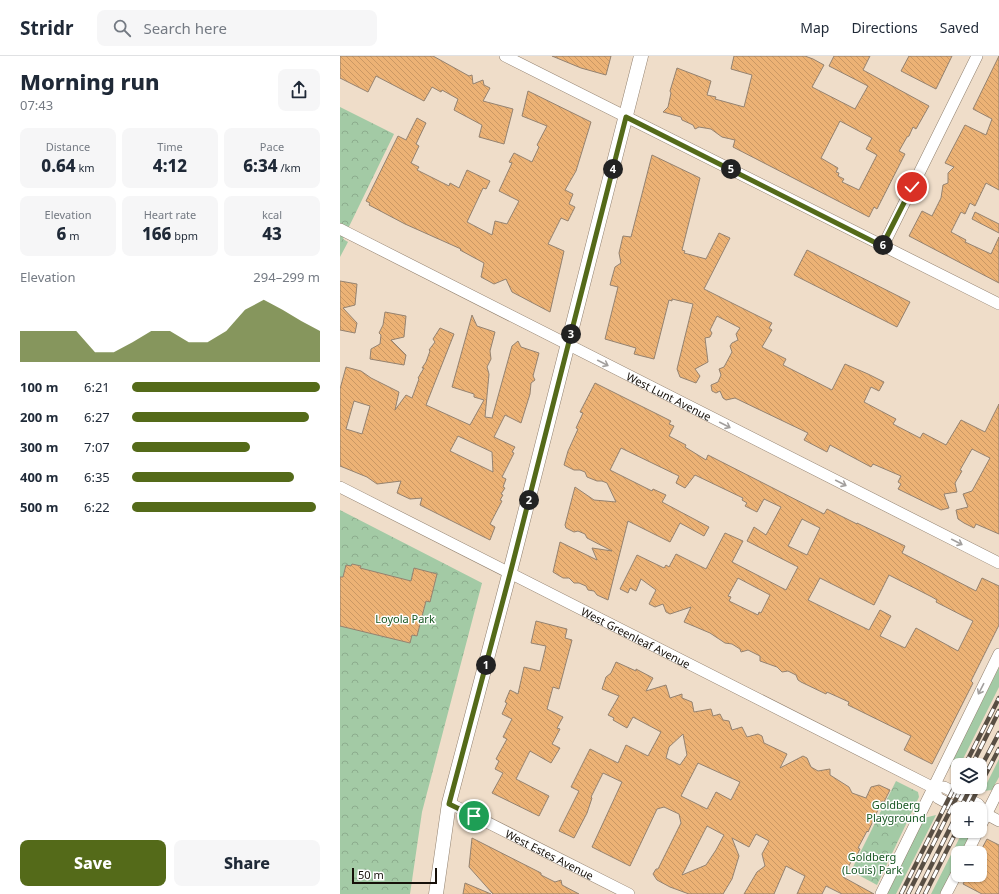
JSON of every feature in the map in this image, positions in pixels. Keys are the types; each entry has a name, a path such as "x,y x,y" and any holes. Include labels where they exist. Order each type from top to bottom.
{"main road":[{"path":"436,894 449,804 510,574 642,56"}],"street":[{"path":"505,56 999,304"},
{"path":"882,246 978,56"},
{"name":"West Lunt Avenue","path":"340,229 568,346 999,563"},
{"name":"West Greenleaf Avenue","path":"340,488 932,787 944,787 974,802"},
{"path":"880,894 999,654"},
{"name":"West Greenleaf Avenue","path":"932,787 938,798 951,805"},
{"path":"987,808 999,788"},
{"name":"West Estes Avenue","path":"449,804 629,894"},
{"name":"West Greenleaf Avenue","path":"987,816 999,821"},
{"path":"946,894 952,882"}],"green space":[{"path":"340,107 394,134 343,239 348,242 340,257"},
{"name":"Loyola Park","path":"340,510 482,583 422,812 410,894 340,894"},
{"path":"999,667 999,687 964,758 954,758"},
{"path":"999,759 999,777 992,790 987,791 987,783"},
{"name":"Goldberg (Louis) Park","path":"896,781 918,792 919,797 877,885 851,871"},
{"path":"936,815 896,894 886,894 924,818"},
{"path":"959,838 968,838 969,840 966,846 955,846"},
{"path":"951,855 951,876 942,894 931,894"}],"building":[{"path":"340,56 433,56 469,76 472,75 473,84 483,80 484,85 490,88 483,101 513,109 504,144 479,137 482,125 454,110 458,99 442,90 441,92 432,87 424,101 376,76 368,92 340,78"},
{"path":"552,56 611,56 606,75 581,68"},
{"path":"734,56 805,56 824,65 812,87 855,109 868,86 829,66 834,56 870,56 863,70 929,106 916,129 913,127 899,151 905,154 877,209 874,207 869,217 733,147 735,140 722,137 711,129 699,127 695,129 693,125 682,120 681,117 663,112 668,107 671,93 670,91 677,68 711,81 707,95 716,97 715,99 744,107 752,75 731,69","holes":["840,121 872,138 866,149 877,155 859,190 842,182 844,179 838,176 839,173 836,172 838,168 821,158"]},
{"path":"909,56 952,56 936,89 901,71"},
{"path":"999,56 999,190 986,183 975,206 970,203 965,214 961,212 951,232 966,240 965,242 991,254 999,237 999,283 909,236 922,211 932,216 941,198 943,185 948,183 948,173 954,167 945,163 965,125 986,135 992,119 973,109"},
{"path":"528,91 591,122 576,171 565,190 573,194 569,204 575,207 568,221 561,218 548,244 564,251 550,312 512,292 506,279 494,284 481,277 484,263 460,250 461,249 405,224 369,205 370,203 366,201 398,136 406,140 417,118 426,123 416,144 419,146 411,163 419,167 417,170 449,186 450,183 459,188 467,170 490,181 486,189 483,188 467,222 492,235 495,221 507,224 519,201 499,191 512,163 509,162 514,153 532,162 539,147 537,145 547,126 522,116"},
{"path":"652,155 700,178 682,250 685,251 684,253 706,259 719,233 730,238 704,289 772,323 769,328 772,330 762,347 786,359 783,365 832,390 845,364 868,374 884,382 879,391 871,387 864,402 896,419 893,424 920,438 923,433 946,445 961,420 985,432 999,404 999,534 976,524 974,528 958,519 956,510 968,507 963,494 972,491 990,458 972,449 960,470 962,471 955,483 957,492 944,494 949,508 941,510 898,489 901,484 898,482 901,476 873,464 871,467 830,445 827,452 804,440 808,433 735,398 726,400 723,398 720,391 716,393 712,391 711,385 718,382 721,375 719,369 724,367 732,352 730,346 738,340 736,334 740,328 717,316 710,330 712,333 710,337 705,338 708,362 695,369 700,376 696,383 680,377 677,369 693,304 672,299 672,301 669,300 654,359 634,354 636,348 605,339 618,287 610,285 615,267 621,263 619,253 623,236 631,237"},
{"path":"975,212 999,224 999,233 972,219"},
{"path":"807,250 910,302 897,327 794,275"},
{"path":"340,281 357,284 355,305 343,308 357,323 355,333 340,330"},
{"path":"385,312 406,316 404,337 391,340 406,355 404,365 370,359 371,349 380,344 381,335 379,333 383,325"},
{"path":"472,315 477,326 495,332 490,351 491,359 487,367 489,374 485,417 492,418 512,346 518,341 521,347 539,353 533,376 535,380 531,383 530,394 521,423 505,415 494,437 515,447 512,452 514,453 502,477 506,479 503,487 505,488 501,494 503,495 500,500 502,501 490,524 495,527 490,540 420,505 422,498 410,499 397,493 401,481 377,484 367,477 340,466 340,389 346,367 361,371 371,378 399,392 395,410 406,395 412,398 419,379 418,378 424,368 422,368 426,362 430,351 429,350 435,342 433,339 440,328 454,334 426,405 470,425 484,400 474,397 474,394 452,387","holes":["354,401 370,406 362,434 346,429","458,436 492,452 493,472 450,451"]},
{"path":"595,383 671,421 669,424 674,426 669,436 686,445 685,447 706,460 708,455 824,514 827,509 905,546 902,553 976,591 982,578 999,586 999,625 971,681 973,683 932,764 904,750 911,736 848,705 849,702 827,692 826,694 801,682 798,680 796,675 788,671 782,672 777,667 760,661 760,656 748,650 741,652 740,649 732,644 725,643 710,633 684,622 691,607 670,614 666,612 663,604 655,607 649,604 656,590 641,579 636,591 630,588 628,593 620,589 637,555 664,568 666,565 669,567 676,554 706,569 725,533 743,541 732,562 786,590 798,567 747,541 754,527 766,535 781,507 764,499 757,512 745,506 747,503 742,500 743,498 695,475 685,488 676,483 679,476 621,448 610,470 652,491 653,489 666,495 662,502 709,527 704,536 680,523 670,542 628,521 608,600 597,595 594,591 588,590 586,586 579,583 574,583 569,578 563,578 553,572 560,542 597,560 592,548 612,551 587,538 585,534 578,531 574,532 566,528 565,525 575,487 594,500 616,502 607,483 587,477 585,472 574,470 564,465 568,451 578,429 576,428 583,413 580,412","holes":["802,519 820,528 807,555 788,546","889,575 932,597 937,600 936,602 973,621 958,651 916,628 905,648 880,636 891,616 880,610 869,630 808,600 820,578 874,605","738,578 770,595 761,613 759,612 758,615 729,601 731,597 728,596"]},
{"path":"352,564 361,566 360,568 411,581 414,568 437,574 430,602 426,601 417,636 412,635 410,643 340,626 340,577 343,577 346,565 351,566"},
{"path":"536,621 567,629 565,638 572,640 559,689 553,687 547,709 563,717 557,728 560,729 552,744 560,748 551,763 530,751 516,779 549,796 539,816 492,793 503,773 495,769 499,761 496,759 507,739 503,737 512,719 502,714 507,703 505,702 510,690 518,694 524,667 540,671 546,646 531,643"},
{"path":"616,662 636,671 636,669 653,678 646,691 666,685 670,698 682,694 682,698 692,702 694,712 711,709 713,716 720,714 723,720 729,721 732,730 742,727 747,737 758,734 762,736 764,743 787,754 780,768 803,756 807,758 811,767 818,771 830,769 830,775 849,787 852,793 866,798 871,787 879,785 890,790 884,802 882,801 868,832 867,831 858,848 860,849 854,861 852,860 843,877 874,894 842,894 826,886 822,894 797,894 805,876 786,866 774,894 744,894 757,872 765,866 762,854 769,841 756,834 749,847 732,838 739,856 732,879 723,894 689,894 670,887 657,880 653,874 656,869 658,869 681,823 679,814 664,807 657,809 630,866 592,847 622,782 603,773 591,797 592,798 587,813 574,838 559,831 579,791 571,787 590,749 618,763 626,745 648,756 661,732 633,717 627,728 613,720 614,718 608,715 619,696 602,689 606,677 611,673","holes":["683,734 687,755 680,765 666,758 669,747","698,763 740,782 731,800 716,792 707,809 681,796","707,826 724,835 706,865 682,875"]},
{"path":"472,838 541,873 541,875 555,882 561,880 562,885 579,894 493,894 469,867"},
{"path":"987,839 999,845 999,894 982,894 963,884 964,882 987,882 987,846 983,846"},
{"path":"465,883 491,894 463,894"}],"railway":[{"path":"969,758 999,698"},
{"path":"976,758 999,711"},
{"path":"986,758 999,733"},
{"path":"987,772 999,749"},
{"path":"901,894 951,794"},
{"path":"908,894 958,794"},
{"path":"964,802 968,794"},
{"path":"972,802 976,794"},
{"path":"917,894 951,826"},
{"path":"925,894 953,838"}],"route":[{"path":"474,816 449,804 510,574 626,117 882,246 912,187"}],"park label":[{"name":"Goldberg Playground","path":"896,810"}]}
